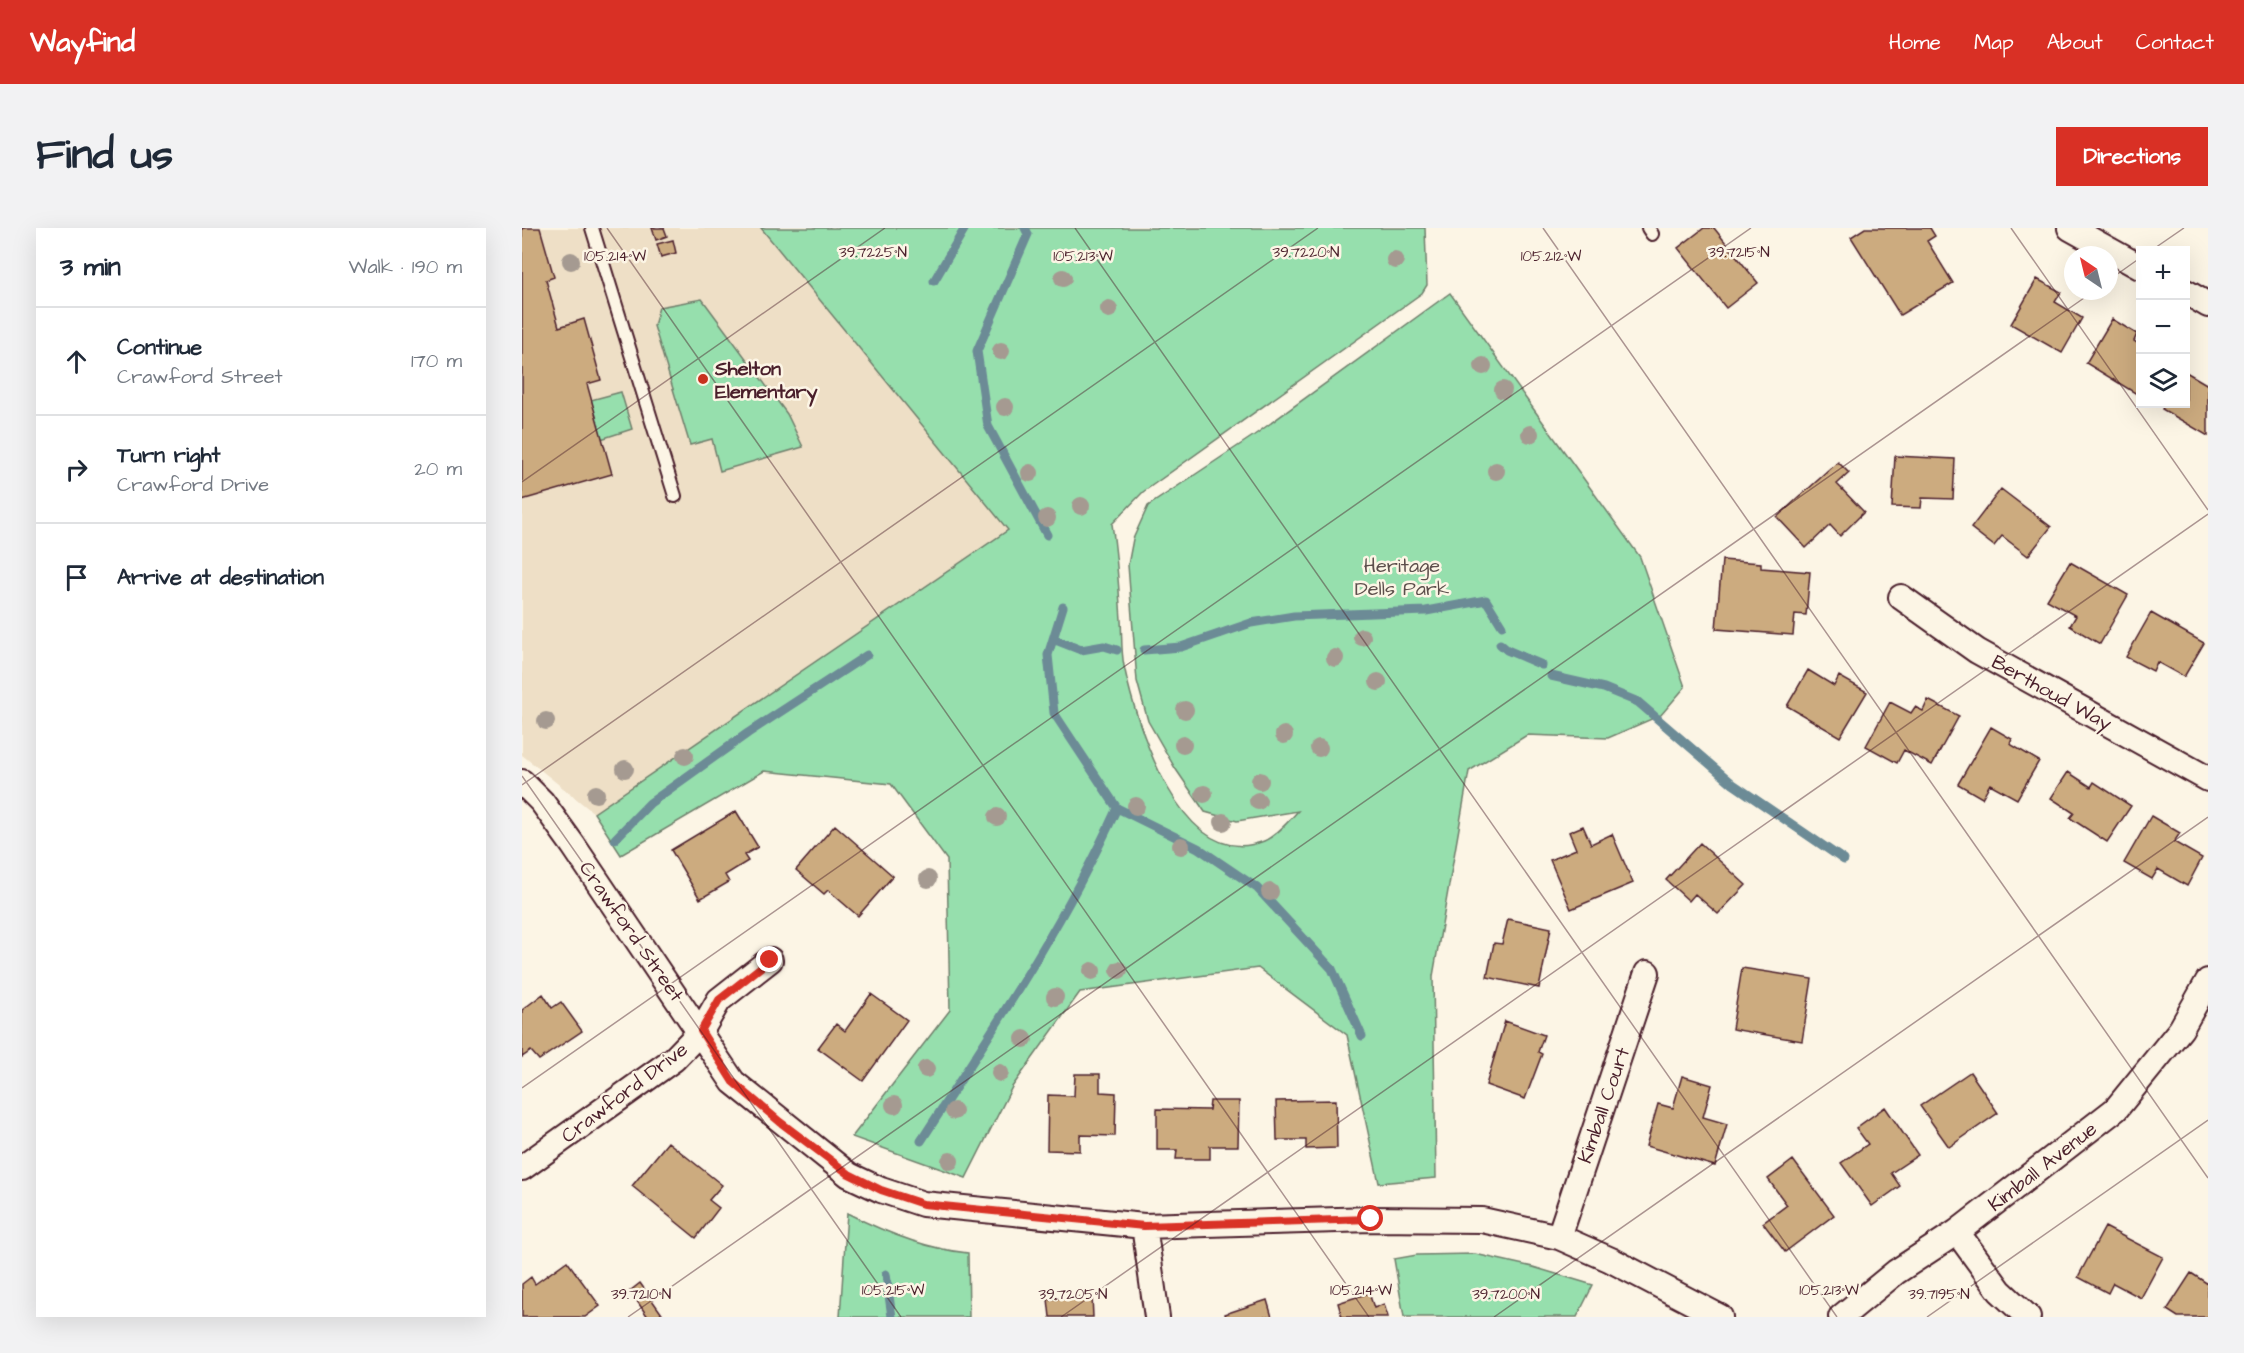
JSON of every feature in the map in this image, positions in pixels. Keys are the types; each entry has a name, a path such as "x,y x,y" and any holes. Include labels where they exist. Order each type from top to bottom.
{"street":[{"path":"2070,228 2136,265"},
{"path":"2190,294 2208,305"},
{"name":"Berthoud Way","path":"1901,597 1977,651 2208,779"},
{"name":"Crawford Street","path":"522,782 542,802 573,845 701,1031 733,1082 849,1174 881,1190 923,1204 1144,1226 1455,1219 1509,1224 1559,1237 1611,1260 1720,1317"},
{"name":"Crawford Drive","path":"522,1168 674,1059 701,1031 719,1000 770,960"},
{"name":"Kimball Court","path":"1559,1237 1647,973"},
{"name":"Kimball Avenue","path":"1841,1317 1896,1272 1957,1232 2116,1108 2181,1029 2208,981"},
{"path":"1144,1226 1157,1317"},
{"path":"1957,1232 2001,1291 2028,1317"}],"lane":[{"path":"592,228 675,496"}],"shaded area":[{"name":"Shelton Elementary","path":"522,228 761,228 1008,530 594,813 522,755"}],"green space":[{"name":"Heritage Dells Park","path":"761,228 1425,228 1427,285 1422,293 1143,492 1112,524 1118,572 1124,666 1139,722 1167,787 1186,815 1209,836 1235,845 1269,839 1298,811 1237,821 1205,812 1175,768 1148,721 1137,681 1128,565 1133,539 1148,506 1253,436 1450,293 1640,557 1685,687 1661,715 1608,738 1527,735 1469,771 1433,976 1436,1178 1379,1183 1347,1035 1258,968 1080,992 1012,1087 966,1178 852,1137 950,1010 947,860 891,784 764,771 621,855 594,813 1008,530"},
{"path":"702,299 787,414 803,447 720,471 712,439 690,445 654,326 659,307"},
{"path":"621,392 632,429 601,439 591,400"},
{"path":"847,1213 906,1239 937,1248 968,1253 969,1317 840,1317"},
{"path":"1475,1254 1533,1267 1593,1285 1577,1317 1404,1317 1394,1259 1417,1255"}],"building":[{"path":"522,228 540,228 554,277 546,280 559,327 584,319 601,380 587,384 612,474 522,500"},
{"path":"652,228 664,228 667,236 656,240"},
{"path":"1704,228 1714,228 1758,283 1726,308 1678,248"},
{"path":"1865,228 1930,228 1935,236 1927,241 1953,283 1900,315 1851,237"},
{"path":"673,240 676,253 661,257 657,244"},
{"path":"2037,279 2061,292 2055,302 2082,318 2062,353 2011,324"},
{"path":"2112,319 2136,333 2134,341 2136,342 2136,394 2086,363"},
{"path":"2190,374 2208,385 2208,436 2162,409 2190,408"},
{"path":"1895,456 1955,459 1953,499 1922,498 1921,508 1892,507"},
{"path":"1838,462 1849,473 1837,484 1864,512 1840,536 1830,525 1806,548 1777,517"},
{"path":"2001,489 2051,527 2028,556 2002,536 1994,546 1971,528"},
{"path":"1722,560 1761,563 1761,568 1810,572 1806,615 1795,614 1793,635 1716,629"},
{"path":"2070,562 2128,595 2100,644 2070,626 2076,616 2047,600"},
{"path":"2151,613 2204,643 2184,677 2157,662 2153,671 2126,657"},
{"path":"1808,670 1834,686 1839,676 1867,692 1840,737 1787,706"},
{"path":"1928,700 1959,716 1932,765 1904,750 1897,763 1866,746 1890,702 1911,713 1915,707 1923,711"},
{"path":"1991,727 2012,739 2010,744 2039,761 2017,799 1990,784 1982,798 1958,784"},
{"path":"2068,772 2091,787 2094,782 2131,806 2107,842 2070,818 2074,813 2051,798"},
{"path":"736,811 758,847 744,855 748,861 725,875 729,882 700,899 671,850"},
{"path":"2151,816 2180,833 2174,842 2202,858 2187,886 2158,869 2152,879 2124,863"},
{"path":"835,825 893,876 858,916 828,890 824,894 796,870"},
{"path":"1583,826 1591,844 1612,834 1633,883 1571,909 1550,860 1576,849 1569,832"},
{"path":"1700,843 1746,885 1718,914 1695,894 1689,901 1666,880"},
{"path":"1508,919 1551,928 1539,988 1487,977 1494,943 1502,944"},
{"path":"1742,968 1812,979 1802,1041 1732,1029"},
{"path":"543,994 552,1008 561,1002 582,1031 539,1060 531,1051 522,1057 522,1010"},
{"path":"871,994 907,1020 863,1081 818,1048 836,1024 845,1031"},
{"path":"1505,1021 1544,1035 1538,1052 1542,1054 1525,1099 1486,1085"},
{"path":"1970,1072 1998,1113 1949,1147 1920,1106"},
{"path":"1075,1074 1100,1074 1100,1092 1116,1093 1115,1136 1080,1135 1080,1151 1047,1150 1048,1095 1074,1096"},
{"path":"1682,1076 1712,1085 1703,1117 1727,1124 1715,1166 1646,1146 1658,1104 1673,1108"},
{"path":"1336,1100 1337,1148 1306,1149 1306,1140 1277,1140 1276,1101"},
{"path":"1210,1101 1239,1101 1238,1146 1210,1146 1210,1159 1176,1159 1177,1150 1157,1150 1157,1109 1209,1110"},
{"path":"1885,1107 1918,1155 1891,1173 1900,1186 1872,1206 1841,1163 1868,1144 1856,1128"},
{"path":"668,1142 722,1185 709,1200 719,1208 696,1238 632,1186"},
{"path":"1793,1160 1834,1215 1785,1252 1763,1223 1787,1205 1768,1179"},
{"path":"2105,1227 2163,1257 2141,1298 2113,1283 2108,1293 2078,1277"},
{"path":"567,1261 600,1306 585,1317 522,1317 522,1284 531,1277 535,1284"},
{"path":"2191,1273 2208,1284 2208,1317 2178,1317 2167,1310"},
{"path":"640,1283 664,1317 648,1317 630,1291"},
{"path":"1369,1293 1374,1308 1384,1304 1388,1317 1342,1317 1338,1303"},
{"path":"1092,1296 1093,1317 1050,1317 1048,1299"},
{"path":"1267,1300 1272,1317 1226,1317 1225,1314"}],"waterway":[{"path":"934,281 965,228"},
{"path":"1025,228 1028,234 977,351 988,426 1047,535"},
{"path":"1144,650 1181,647 1251,623 1294,616 1426,611 1486,600 1502,626"},
{"path":"1063,607 1048,655 1054,713 1117,808 1198,848 1257,888 1332,969 1362,1036"},
{"path":"1053,639 1081,650 1104,646 1117,650"},
{"path":"1500,644 1507,650 1542,665"},
{"path":"615,839 650,803 748,733 867,655"},
{"path":"1551,676 1604,688 1638,702 1733,784 1844,860"},
{"path":"921,1141 1050,937 1117,808"},
{"path":"886,1274 892,1317"}],"place":[{"name":"Shelton Elementary","path":"703,379"}],"route":[{"path":"770,960 719,1000 701,1031 733,1082 780,1122 849,1174 881,1190 923,1204 1144,1226 1371,1219"}]}
